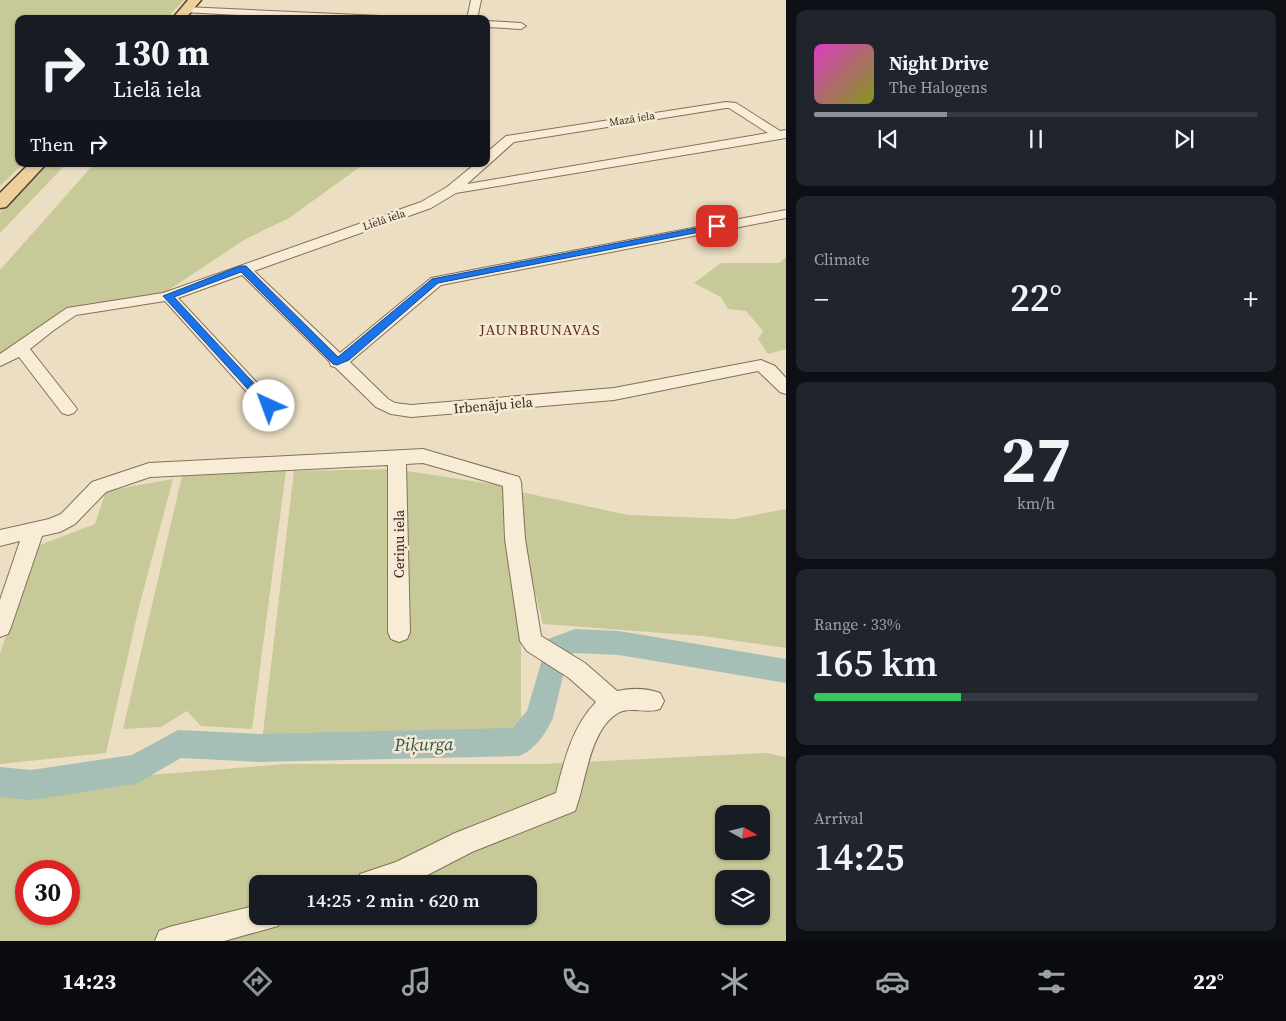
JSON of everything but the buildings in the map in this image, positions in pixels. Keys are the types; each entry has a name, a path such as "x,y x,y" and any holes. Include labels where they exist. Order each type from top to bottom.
{"main road":[{"path":"182,14 195,0"},
{"path":"0,203 35,167"}],"street":[{"path":"473,15 476,0"},
{"path":"182,14 222,15"},
{"path":"490,24 521,26"},
{"name":"Mazā iela","path":"490,156 510,139 726,105 732,105 782,134"},
{"name":"Lielā iela","path":"0,361 72,311 168,296 426,205 452,190 782,134"},
{"path":"452,190 479,167"},
{"path":"337,362 345,358 436,281 786,214"},
{"name":"Irbenāju iela","path":"243,268 337,362 382,403 399,411 614,394 761,365 770,370 786,388"},
{"path":"168,296 269,406"},
{"path":"21,348 68,409"},
{"path":"0,538 53,526 68,519 99,487 149,470 423,456 512,482 515,540 530,641 538,648 555,656 588,677 612,703"},
{"name":"Ceriņu iela","path":"397,457 399,476 399,632"},
{"path":"0,627 33,532"},
{"path":"398,875 464,842 566,802 579,750 597,718 612,703 627,700 652,701"},
{"path":"169,941 249,921"}],"green space":[{"path":"0,0 184,0 170,15 15,15 15,167 20,167 0,186"},
{"path":"44,167 63,167 0,233 0,212"},
{"path":"91,167 360,167 289,218 244,240 164,293 67,307 0,356 0,270"},
{"path":"786,257 786,349 768,354 758,339 763,331 746,311 728,309 721,297 694,283 721,263 779,263"},
{"path":"394,469 505,486 521,648 521,718 506,733 262,741 294,471"},
{"path":"286,471 252,729 201,726 187,711 161,727 123,729 183,472"},
{"path":"173,479 139,607 106,753 0,764 0,653 37,546 95,524 106,491"},
{"path":"521,492 628,515 734,519 786,509 786,648 703,636 543,624 527,560"},
{"path":"766,753 786,757 786,941 0,941 0,787 286,764 542,764"}],"waterway":[{"name":"Piķurga","path":"0,782 31,785 136,769 178,744 259,748 519,742 539,718 557,647 575,641 619,643 786,671"}],"district":[{"name":"JAUNBRUNAVAS","path":"540,329"}],"route":[{"path":"269,406 168,296 243,268 337,362 345,358 436,281 717,226"}]}
